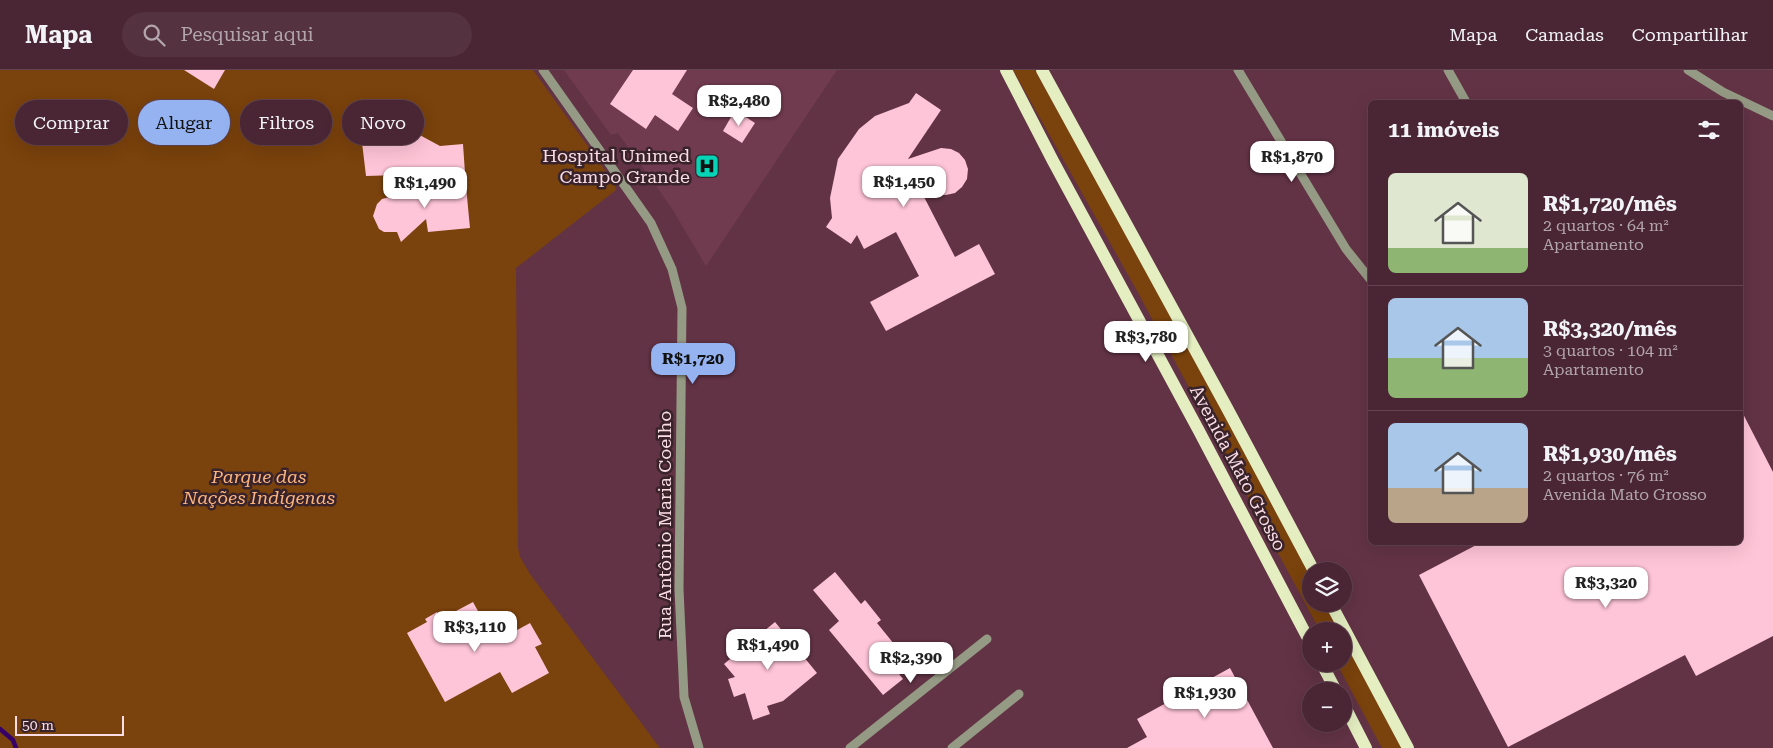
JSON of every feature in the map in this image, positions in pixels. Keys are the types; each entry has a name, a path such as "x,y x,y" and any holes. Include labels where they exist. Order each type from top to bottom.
{"main road":[{"name":"Avenida Mato Grosso","path":"1006,70 1302,627"},
{"name":"Avenida Mato Grosso","path":"1042,70 1309,562"},
{"path":"1335,612 1408,748"},
{"path":"1352,721 1366,748"}],"street":[{"name":"Rua Antônio Maria Coelho","path":"543,70 651,223 672,270 682,308 678,589 684,697 699,748"},
{"path":"1238,70 1346,249 1368,276"},
{"path":"1448,70 1465,100"},
{"path":"1688,70 1740,100"},
{"path":"1743,102 1773,116"},
{"path":"850,748 987,638"},
{"path":"952,748 1019,694"}],"shaded area":[{"name":"Hospital Unimed Campo Grande","path":"564,70 837,70 706,266 671,207 618,133 611,135"}],"green space":[{"name":"Parque das Nações Indígenas","path":"0,70 533,70 615,184 616,190 516,268 518,548 520,557 530,574 660,748 0,748"},
{"path":"1013,70 1035,70 1227,414 1306,562 1302,562 1302,598 1136,289"},
{"path":"1310,612 1333,612 1339,622 1315,622"},
{"path":"1352,646 1406,748 1382,748 1352,692 1352,682 1347,682 1341,672 1352,672"}],"building":[{"path":"184,70 225,70 214,89"},
{"path":"633,70 687,70 672,94 693,108 678,131 655,115 646,129 610,104"},
{"path":"916,93 941,110 908,159 941,148 951,149 959,153 965,160 968,169 967,179 955,193 946,195 922,193 955,257 979,244 995,274 886,331 870,302 919,276 896,232 864,249 857,235 851,244 826,227 832,218 830,198 838,159 859,129 875,116 909,103"},
{"path":"735,110 755,123 742,143 723,131"},
{"path":"424,137 440,146 463,144 465,173 366,176 362,145 424,145"},
{"path":"465,176 470,228 428,232 426,219 401,242 397,232 384,232 379,229 373,216 377,204 382,199"},
{"path":"1743,414 1773,472 1773,636 1696,676 1685,655 1508,747 1419,575 1476,545 1743,545"},
{"path":"835,572 861,604 865,600 881,620 877,623 907,660 896,670 903,679 883,695 829,630 839,621 813,590"},
{"path":"473,602 495,642 530,623 542,644 535,647 549,673 512,693 500,672 445,702 407,633 427,622 425,619 437,612 441,619"},
{"path":"775,622 817,673 783,701 767,706 770,714 753,720 745,693 734,697 728,679 735,677 724,664"},
{"path":"1230,668 1273,748 1127,748 1147,737 1137,719"}],"waterway":[{"path":"0,729 13,740 16,748"}],"place":[{"name":"Hospital Unimed Campo Grande","path":"707,166"}]}
